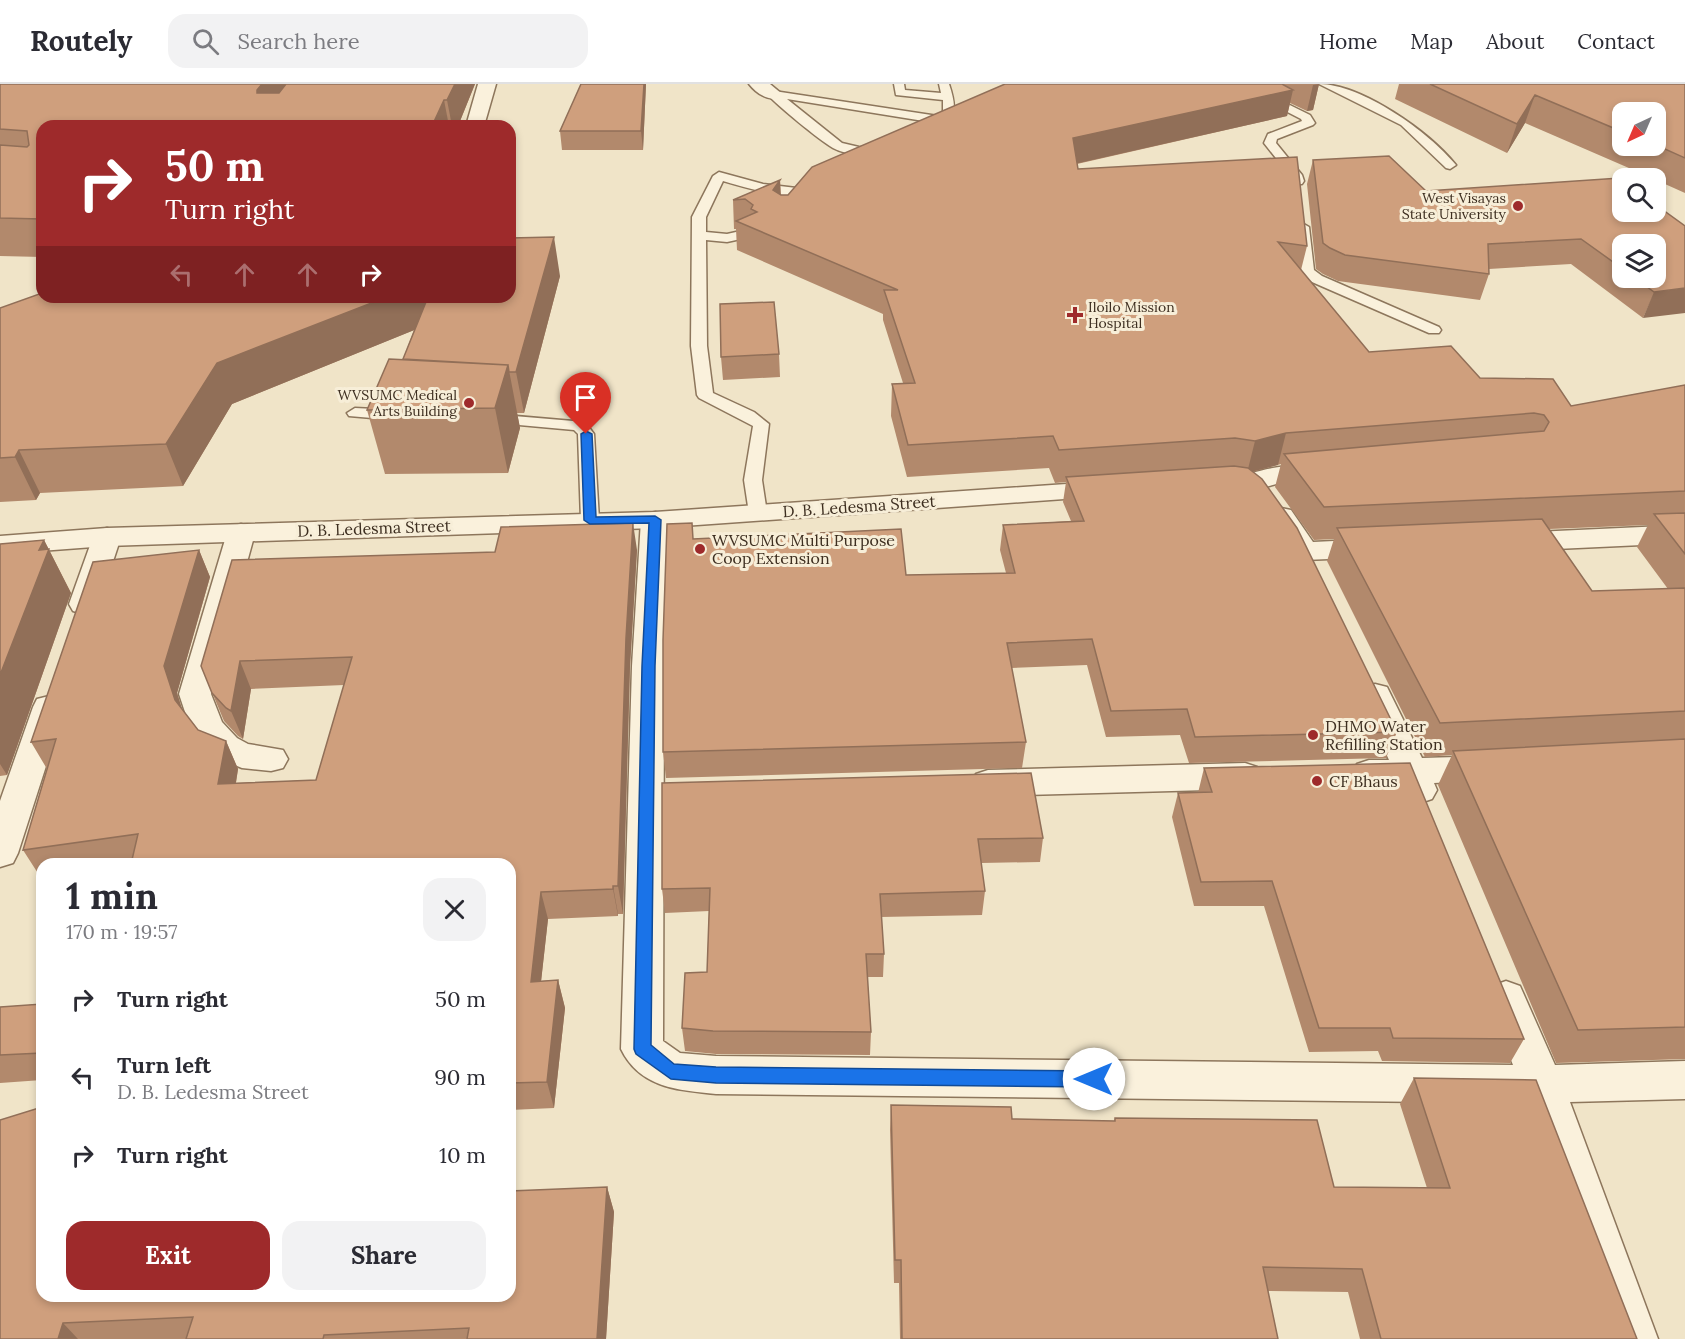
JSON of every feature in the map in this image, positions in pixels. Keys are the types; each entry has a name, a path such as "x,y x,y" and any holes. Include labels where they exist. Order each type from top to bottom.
{"street":[{"path":"477,120 487,84"},
{"path":"1348,469 1278,475 1240,482 1267,497 1313,567 1400,547"},
{"name":"D. B. Ledesma Street","path":"0,546 107,537 590,520 655,520 1137,488"},
{"path":"655,520 648,666 642,1049 671,1071 716,1075 1542,1084 1685,1080"},
{"path":"241,533 195,694 207,727 225,747 242,756 270,759"},
{"path":"1483,543 1685,534"},
{"path":"76,628 107,537"},
{"path":"1361,667 1413,772 1435,826"},
{"path":"0,853 57,684"},
{"path":"1341,774 1519,766"},
{"path":"958,784 1281,776"},
{"path":"647,793 683,792"},
{"path":"1493,966 1542,1084 1634,1339"}],"lane":[{"path":"899,84 900,93 948,97"},
{"path":"921,133 949,113 944,84"},
{"path":"1238,84 1306,117 1309,123 1272,137 1270,143 1296,175 1300,198"},
{"path":"1324,84 1389,113 1405,123 1450,165"},
{"path":"766,89 942,120"},
{"path":"766,89 838,146 859,151 884,150 893,147"},
{"path":"758,513 753,480 761,424 748,413 720,405 705,395 699,346 699,217 719,176 762,188 805,193"},
{"path":"793,204 805,193 807,177"},
{"path":"1301,217 1307,272 1317,279 1434,330"},
{"path":"700,235 727,238 745,234"},
{"path":"356,413 414,416"},
{"path":"472,418 579,425 586,434 590,520"}],"building":[{"path":"0,84 262,84 257,93 279,93 286,84 455,84 435,120 36,120 36,219 0,218 0,145 27,147 29,145 27,131 0,129"},
{"path":"581,84 644,84 641,131 560,131"},
{"path":"1005,84 1282,84 1293,90 1073,138 1078,169 1297,157 1307,246 1278,242 1369,352 1451,346 1480,378 1553,379 1571,406 1685,385 1685,491 1324,507 1284,454 1544,431 1549,422 1544,415 1534,413 1286,433 1255,441 1235,438 1059,450 1053,436 908,445 892,384 915,383 884,290 898,290 736,221 757,212 751,209 753,205 745,199 733,200 780,180 773,190 781,195 788,195 812,167"},
{"path":"1430,84 1685,84 1685,158 1666,149 1666,102 1612,102 1612,127 1535,95 1517,124"},
{"path":"1389,156 1426,191 1612,179 1612,222 1666,222 1666,212 1685,226 1685,288 1654,292 1649,288 1666,288 1666,234 1612,234 1612,261 1581,239 1488,244 1489,274 1345,255 1323,243 1313,160"},
{"path":"554,237 516,372 509,372 508,365 403,359 426,303 516,303 516,238"},
{"path":"36,295 36,303 372,303 217,363 166,444 19,450 15,457 0,458 0,308"},
{"path":"774,302 779,354 721,357 720,304"},
{"path":"389,359 508,365 495,408 367,410"},
{"path":"1234,466 1248,468 1262,479 1297,528 1397,732 1195,737 1187,709 1111,711 1092,639 1007,643 1026,742 663,752 663,640 667,524 692,523 693,539 901,529 906,575 1015,573 1003,525 1084,521 1066,477"},
{"path":"1685,513 1685,554 1654,514"},
{"path":"1542,519 1592,591 1685,588 1685,711 1440,723 1337,528"},
{"path":"633,523 626,638 618,886 613,886 613,889 541,892 531,982 558,980 547,1082 516,1083 516,858 132,858 138,834 23,850 56,739 31,742 93,562 199,550 164,666 175,700 198,730 226,741 218,784 316,780 352,657 240,661 231,711 226,708 212,693 201,666 232,560 495,552 501,527"},
{"path":"44,540 39,550 49,549 0,675 0,544"},
{"path":"1685,739 1685,1027 1578,1030 1453,751"},
{"path":"1410,763 1524,1039 1393,1038 1390,1028 1319,1028 1272,881 1201,882 1178,793 1212,792 1204,768"},
{"path":"1031,773 1043,838 978,839 985,891 880,894 884,954 866,954 871,1032 713,1031 682,1028 685,973 707,972 710,888 662,889 662,783"},
{"path":"36,1004 36,1053 0,1055 0,1007"},
{"path":"1414,1078 1536,1080 1637,1339 1381,1339 1362,1269 1263,1267 1278,1339 902,1339 901,1260 895,1260 891,1105 1011,1107 1012,1119 1317,1120 1334,1187 1450,1188"},
{"path":"36,1109 36,1302 516,1302 516,1191 607,1187 597,1339 467,1339 469,1328 324,1335 323,1339 186,1339 193,1317 63,1323 58,1339 0,1339 0,1120"}],"place":[{"name":"West Visayas State University","path":"1518,206"},
{"name":"Iloilo Mission Hospital","path":"1075,315"},
{"name":"WVSUMC Medical Arts Building","path":"469,403"},
{"name":"WVSUMC Multi Purpose Coop Extension","path":"700,549"},
{"name":"DHMO Water Refilling Station","path":"1313,735"},
{"name":"CF Bhaus","path":"1317,781"}],"route":[{"path":"586,434 590,520 655,520 648,666 642,1049 671,1071 716,1075 1094,1079"}]}
